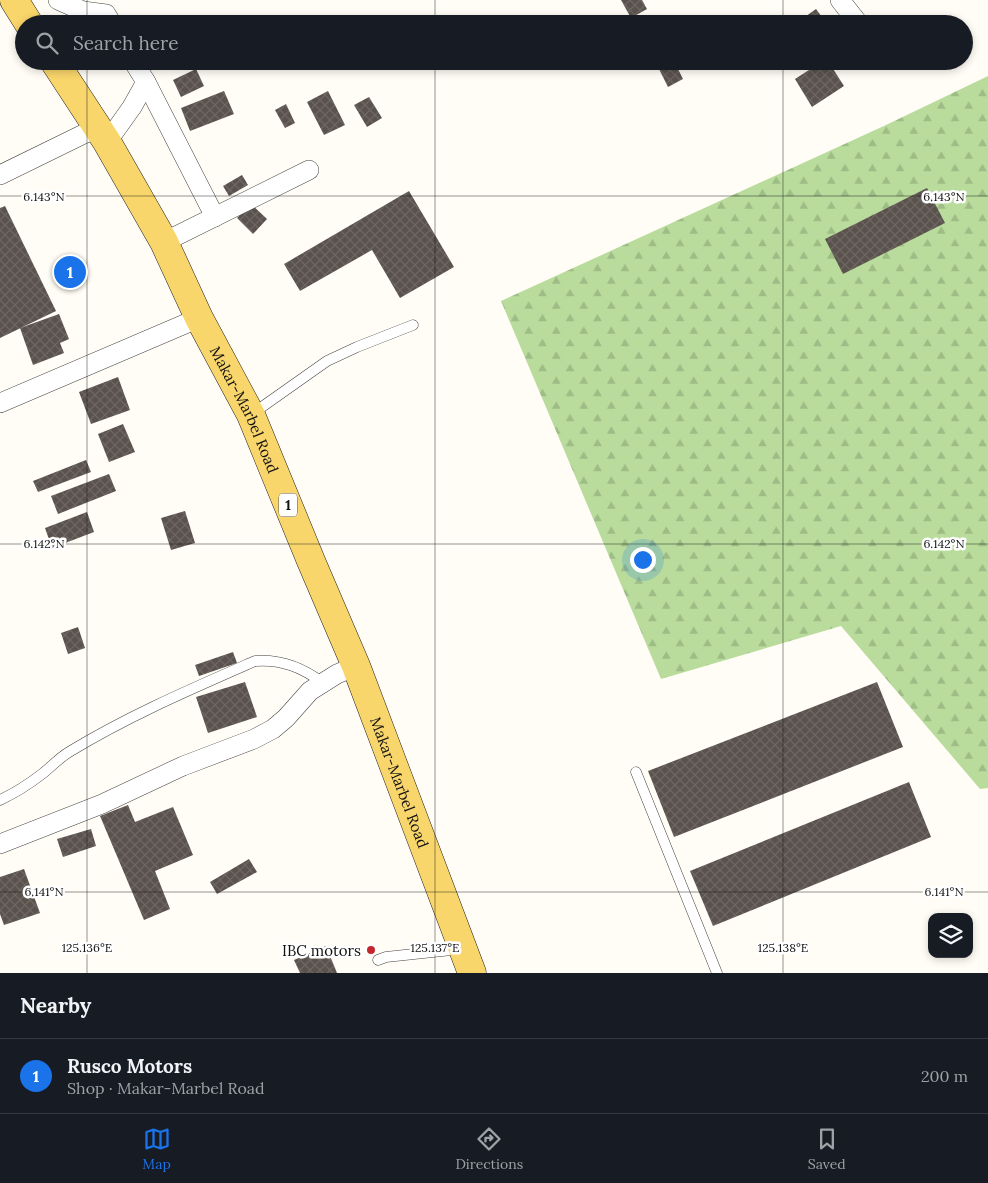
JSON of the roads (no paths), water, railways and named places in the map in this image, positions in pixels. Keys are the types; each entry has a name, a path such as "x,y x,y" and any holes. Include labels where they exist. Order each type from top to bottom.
{"main road":[{"path":"14,0 23,15"},
{"name":"Makar-Marbel Road","path":"60,70 102,135 164,242 199,318 251,415 356,666 468,961"}],"street":[{"path":"58,0 83,11 106,12"},
{"path":"840,0 852,15"},
{"path":"139,70 215,217"},
{"path":"0,175 102,135 132,107 146,82"},
{"path":"164,242 309,170"},
{"path":"0,402 199,318"},
{"path":"0,844 102,804 183,766 254,739 286,718 310,691 337,674 356,666"}],"lane":[{"path":"251,415 327,361 356,347 412,325"},
{"path":"0,800 16,792 42,774 66,754 99,735 143,711 254,661 270,660 293,664 323,683"},
{"path":"636,772 717,973"},
{"path":"378,960 386,957 468,961"}],"place":[{"name":"Rusco Motors","path":"70,272"},
{"name":"IBC motors","path":"371,950"}]}
